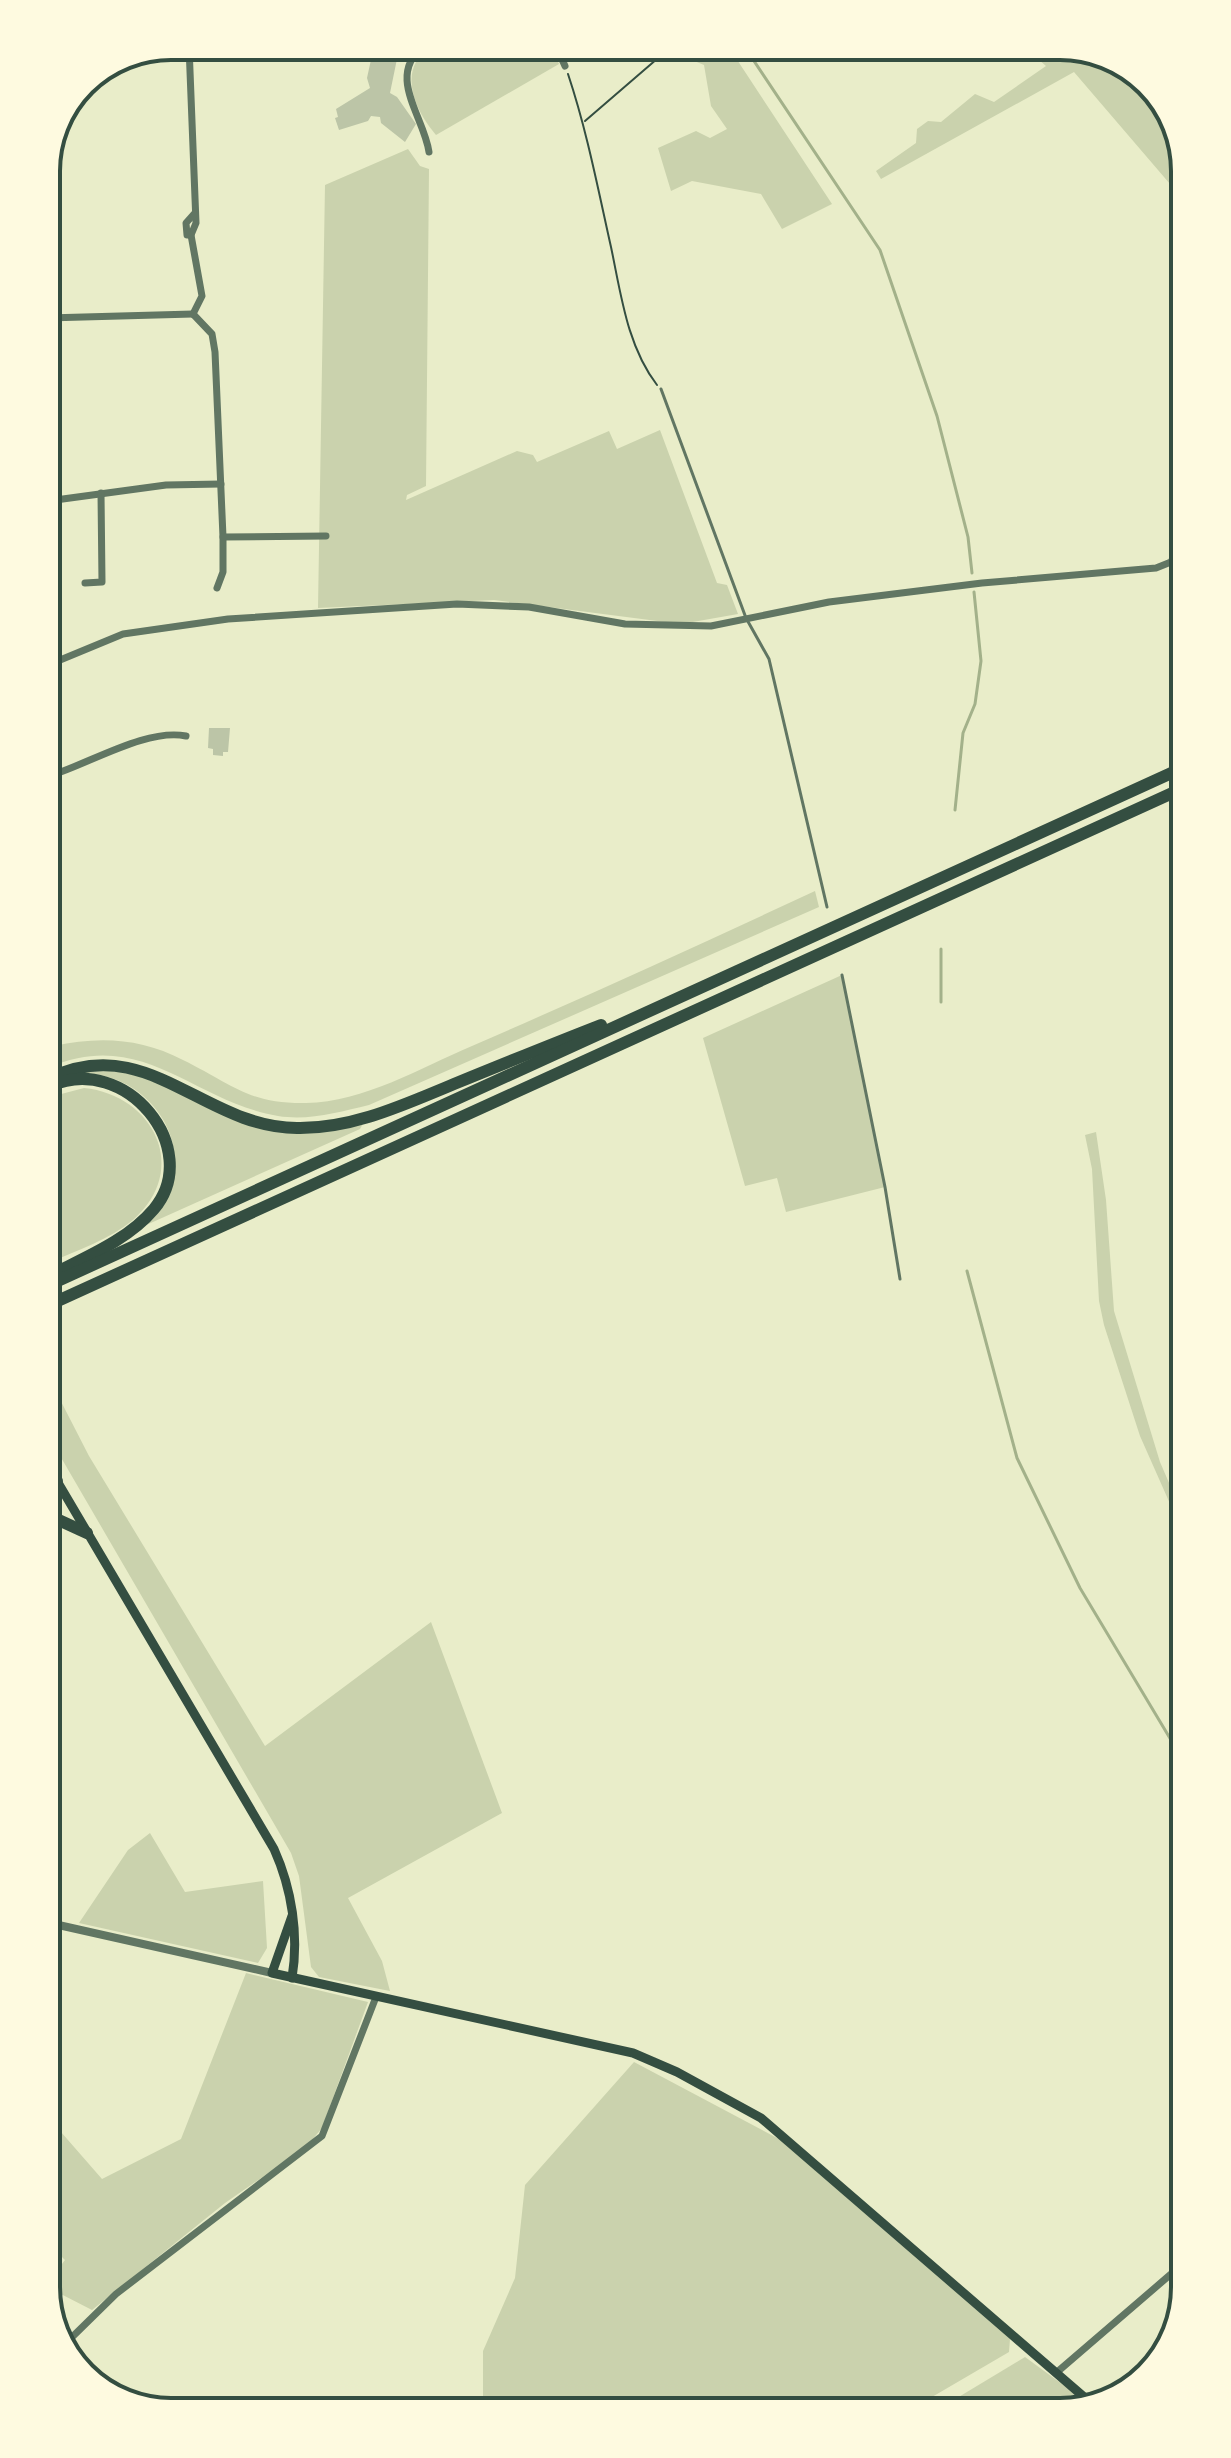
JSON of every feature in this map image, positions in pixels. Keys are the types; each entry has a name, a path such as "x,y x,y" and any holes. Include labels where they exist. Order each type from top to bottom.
{"highway":[{"path":"60,1280 1171,773"},
{"path":"60,1300 1171,794"},
{"path":"60,1075 90,1065 134,1067 159,1076 246,1120 294,1128 322,1127 353,1122 601,1025 635,1018"},
{"path":"60,1084 86,1078 110,1083 132,1093 148,1107 159,1126 167,1151 167,1182 156,1207 136,1227 60,1270"},
{"path":"60,1521 87,1533"}],"main road":[{"path":"60,1493 87,1533 274,1849 284,1871 296,1941 292,1978"},
{"path":"292,1916 272,1973 633,2053 738,2104 798,2147 1083,2396"}],"street":[{"path":"189,60 196,223 191,235 202,296 193,314"},
{"path":"412,60 408,66 406,81 415,112 424,127 429,152"},
{"path":"562,60 565,66"},
{"path":"60,318 193,314 206,325 213,343 221,484 223,572 217,588"},
{"path":"60,499 166,485 221,484"},
{"path":"85,583 102,582 101,493"},
{"path":"223,537 326,536"},
{"path":"60,660 123,634 228,619 424,605 529,607 625,624 677,628 711,626 829,602 982,583 1156,568 1171,562"},
{"path":"60,772 141,740 173,733 186,736"},
{"path":"60,1925 272,1973"},
{"path":"72,2337 116,2294 322,2136 376,1997"},
{"path":"1056,2373 1171,2274"}],"lane":[{"path":"661,389 746,618 769,659 827,907"},
{"path":"842,975 885,1187 900,1279"}],"path":[{"path":"584,122 656,60"},
{"path":"565,66 584,122 625,314 642,364 661,389"}],"green space":[{"path":"418,60 557,60 559,64 436,135 421,114 412,89 414,65"},
{"path":"692,60 737,60 832,204 782,229 761,194 692,181 671,191 658,148 696,131 710,138 727,129 711,106 704,65"},
{"path":"1039,60 1082,62 1109,71 1128,83 1148,103 1163,129 1169,149 1171,185 1074,72 881,179 876,171 916,143 917,129 928,121 941,122 975,94 994,102 1046,66"},
{"path":"408,149 420,166 429,169 426,486 407,495 406,500 517,451 533,455 537,462 609,431 617,449 660,430 717,583 727,585 738,614 687,623 665,622 494,600 318,608 325,185"},
{"path":"815,891 819,907 369,1105 313,1117 278,1116 220,1097 141,1061 113,1056 83,1057 60,1064 60,1045 104,1040 136,1043 183,1060 255,1096 286,1102 328,1101 370,1090 412,1073"},
{"path":"842,975 885,1187 786,1212 777,1178 745,1186 703,1038"},
{"path":"132,1071 246,1123 364,1122 360,1129 144,1226 165,1197 173,1178 175,1158 172,1139 164,1122 154,1106 123,1083 105,1076 86,1074 60,1077 70,1072"},
{"path":"84,1088 109,1094 129,1105 146,1120 156,1138 161,1158 160,1179 150,1200 133,1220 104,1238 60,1258 60,1094"},
{"path":"1096,1132 1106,1200 1114,1311 1160,1462 1171,1488 1171,1506 1140,1436 1104,1325 1099,1301 1092,1169 1085,1135"},
{"path":"60,1400 89,1456 265,1746 431,1622 502,1813 348,1898 382,1961 390,1991 319,1977 311,1967 299,1876 291,1853 60,1456"},
{"path":"150,1833 185,1892 263,1881 267,1948 258,1963 79,1923 128,1850"},
{"path":"246,1973 368,2002 322,2128 306,2147 225,2203 92,2310 61,2294 60,2266 65,2260 60,2255 60,2131 102,2179 181,2139"},
{"path":"634,2062 779,2139 1010,2339 1009,2352 930,2398 483,2398 483,2351 515,2278 525,2185"},
{"path":"1025,2357 1079,2396 1060,2398 957,2398"}],"building":[{"path":"371,60 397,60 390,93 397,97 416,124 405,142 381,123 380,117 371,116 368,121 339,130 336,109 370,88 367,78"},
{"path":"209,728 230,728 228,752 223,752 223,756 213,755 213,749 208,748"}],"waterway":[{"path":"753,60 880,250 937,416 968,537 972,573"},
{"path":"955,810 963,733 975,704 981,661 974,592"},
{"path":"941,949 941,1002"},
{"path":"967,1271 1017,1458 1080,1588 1171,1740"}]}
